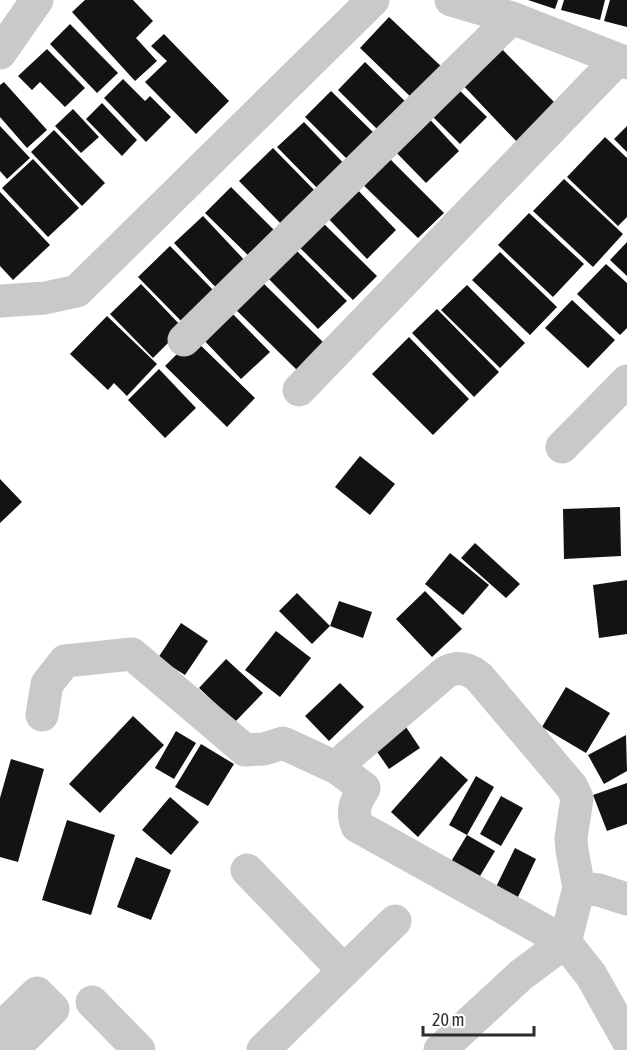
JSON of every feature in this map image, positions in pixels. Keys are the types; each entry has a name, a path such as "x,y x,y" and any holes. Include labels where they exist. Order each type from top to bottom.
{"street":[{"path":"0,53 37,0"},
{"path":"0,301 45,298 77,291 373,0"},
{"path":"299,390 622,62 512,18 451,0"},
{"path":"184,340 512,18"},
{"path":"562,447 627,381"},
{"path":"42,714 47,684 65,661 132,654 245,750 264,749 283,743 337,768 364,788 355,803 353,814 357,826 565,942 591,975 627,1039"},
{"path":"337,768 446,672 454,668 472,671 479,676 572,787 577,798 571,838 579,888 565,942 521,975 440,1050"},
{"path":"247,870 344,971"},
{"path":"579,888 599,890 627,899"},
{"path":"263,1050 395,921"},
{"path":"0,1029 38,993 53,1009 12,1050"},
{"path":"92,1002 138,1050"}],"building":[{"path":"85,0 133,0 153,21 136,38 157,61 135,81 72,12"},
{"path":"528,0 558,0 555,9"},
{"path":"564,0 605,0 600,20 561,10"},
{"path":"610,0 627,0 627,27 604,21"},
{"path":"389,17 445,70 415,101 360,48"},
{"path":"70,24 118,73 97,93 50,44"},
{"path":"164,34 229,101 196,134 145,82 167,61 151,46"},
{"path":"496,43 556,104 517,142 458,80"},
{"path":"47,49 85,88 65,107 40,82 32,90 18,76"},
{"path":"365,62 409,105 381,133 338,90"},
{"path":"123,79 145,101 150,96 171,117 146,142 104,98"},
{"path":"4,82 47,130 27,148 0,117 0,85"},
{"path":"454,85 487,117 460,144 427,111"},
{"path":"331,91 378,137 352,164 305,117"},
{"path":"102,103 137,140 122,156 86,119"},
{"path":"73,109 99,137 81,153 55,126"},
{"path":"423,112 459,151 426,183 389,145"},
{"path":"304,122 351,171 325,196 277,147"},
{"path":"0,126 30,158 7,179 0,171"},
{"path":"627,126 627,152 614,139"},
{"path":"54,130 105,183 82,206 31,152"},
{"path":"605,137 627,158 627,217 618,226 567,177"},
{"path":"273,148 319,195 285,228 239,181"},
{"path":"381,150 444,213 418,238 355,177"},
{"path":"33,159 79,208 48,237 2,188"},
{"path":"564,179 623,234 593,267 533,211"},
{"path":"353,185 396,230 367,259 324,214"},
{"path":"231,187 282,238 257,264 205,213"},
{"path":"0,192 50,245 13,280 0,266"},
{"path":"529,213 584,264 553,297 498,245"},
{"path":"203,216 250,266 222,294 174,243"},
{"path":"316,216 377,276 353,300 292,240"},
{"path":"627,242 627,276 610,260"},
{"path":"290,244 347,301 318,329 262,272"},
{"path":"170,246 217,294 185,325 138,277"},
{"path":"500,252 557,307 530,335 472,280"},
{"path":"606,264 627,283 627,328 620,335 577,294"},
{"path":"255,275 324,343 297,370 229,303"},
{"path":"141,284 183,328 153,358 110,314"},
{"path":"467,285 525,343 500,368 441,310"},
{"path":"572,300 615,340 588,368 545,328"},
{"path":"227,308 270,352 241,379 199,335"},
{"path":"437,309 499,372 474,397 412,333"},
{"path":"107,316 157,364 127,396 114,383 108,390 70,354"},
{"path":"409,337 469,399 433,435 372,374"},
{"path":"193,338 255,398 227,427 165,366"},
{"path":"159,369 196,408 165,438 128,400"},
{"path":"360,456 395,484 370,515 335,487"},
{"path":"0,479 22,502 0,523"},
{"path":"620,507 621,556 564,559 563,509"},
{"path":"475,543 520,584 506,598 461,558"},
{"path":"450,553 489,585 463,615 425,584"},
{"path":"627,580 627,634 599,638 593,585"},
{"path":"425,591 462,629 432,657 396,619"},
{"path":"297,593 330,626 312,644 279,611"},
{"path":"339,601 372,612 363,638 330,626"},
{"path":"181,623 208,641 185,675 158,658"},
{"path":"276,631 311,658 280,697 245,670"},
{"path":"226,659 263,693 235,722 199,688"},
{"path":"340,683 364,707 329,741 305,716"},
{"path":"566,687 610,713 586,753 542,727"},
{"path":"133,716 164,745 100,813 69,784"},
{"path":"402,721 420,748 389,769 371,743"},
{"path":"176,731 196,743 174,779 155,768"},
{"path":"626,735 627,771 604,784 588,755"},
{"path":"201,744 234,764 208,806 175,787"},
{"path":"441,756 468,780 418,837 391,812"},
{"path":"11,759 44,769 18,862 0,857 0,798"},
{"path":"476,776 494,787 467,835 449,825"},
{"path":"627,783 627,824 607,831 593,795"},
{"path":"501,796 523,808 501,846 480,834"},
{"path":"170,797 199,822 171,855 142,830"},
{"path":"67,820 115,835 91,915 42,900"},
{"path":"467,835 495,851 477,881 449,865"},
{"path":"515,848 536,859 517,899 495,889"},
{"path":"136,857 171,870 151,920 117,907"}]}
